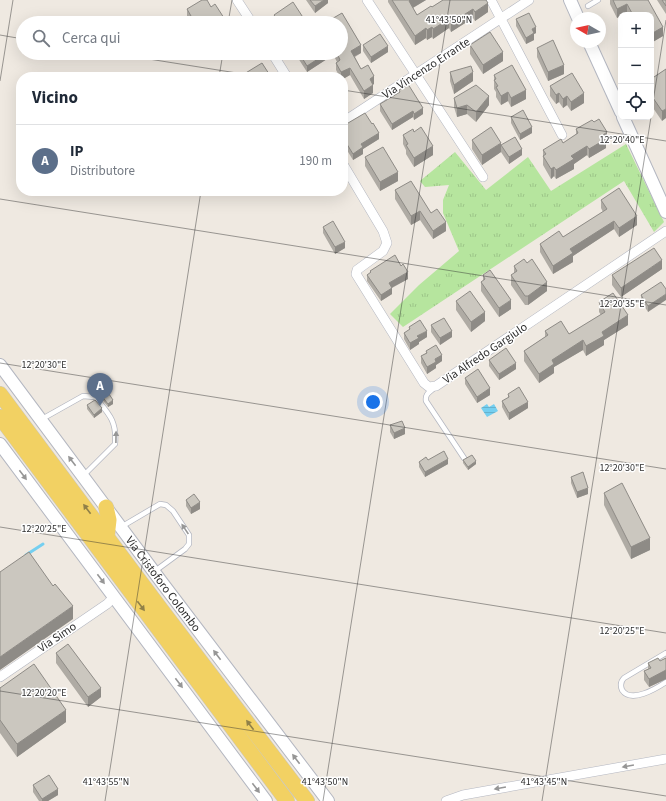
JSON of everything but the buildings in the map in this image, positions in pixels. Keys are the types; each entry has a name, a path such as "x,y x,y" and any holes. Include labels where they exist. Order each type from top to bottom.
{"main road":[{"name":"Via Cristoforo Colombo","path":"0,394 307,801"},
{"path":"0,417 287,801"},
{"path":"106,507 109,520 107,537"}],"street":[{"path":"237,0 247,16"},
{"path":"367,0 483,177"},
{"path":"492,0 562,135"},
{"name":"Via Vincenzo Errante","path":"348,119 529,0"},
{"path":"570,0 575,12"},
{"path":"592,48 618,105"},
{"path":"276,60 284,72"},
{"path":"624,120 666,212"},
{"name":"Via Alfredo Gargiulo","path":"348,172 383,231 387,243 383,251 357,270 356,274 424,383 429,387 436,386 666,231"},
{"name":"Via Cristoforo Colombo","path":"0,365 154,572 328,801"},
{"path":"0,444 266,801"},
{"name":"Via Simo","path":"0,677 107,604 114,597"},
{"path":"199,711 202,688"},
{"path":"446,801 463,795 666,759"}],"lane":[{"path":"588,6 598,0"},
{"path":"436,386 427,393 425,397 426,401 464,458"},
{"path":"41,420 83,396 95,397 112,417 115,425 115,444 83,476"},
{"path":"121,527 160,504 166,505 173,511 189,535 189,544 185,549 154,572"},
{"path":"666,653 624,678 621,684 622,690 627,694 639,695 648,692 666,682"}],"green space":[{"path":"626,144 664,222 654,232 624,181 403,327 390,314 419,285 459,251 443,213 443,200 449,185 425,187 420,181 455,152 486,190 528,157 551,191"}],"water":[{"path":"487,404 489,407 494,404 498,411 487,417 481,408"}],"waterway":[{"path":"26,555 43,544"}],"place":[{"name":"IP","path":"100,406"}]}
